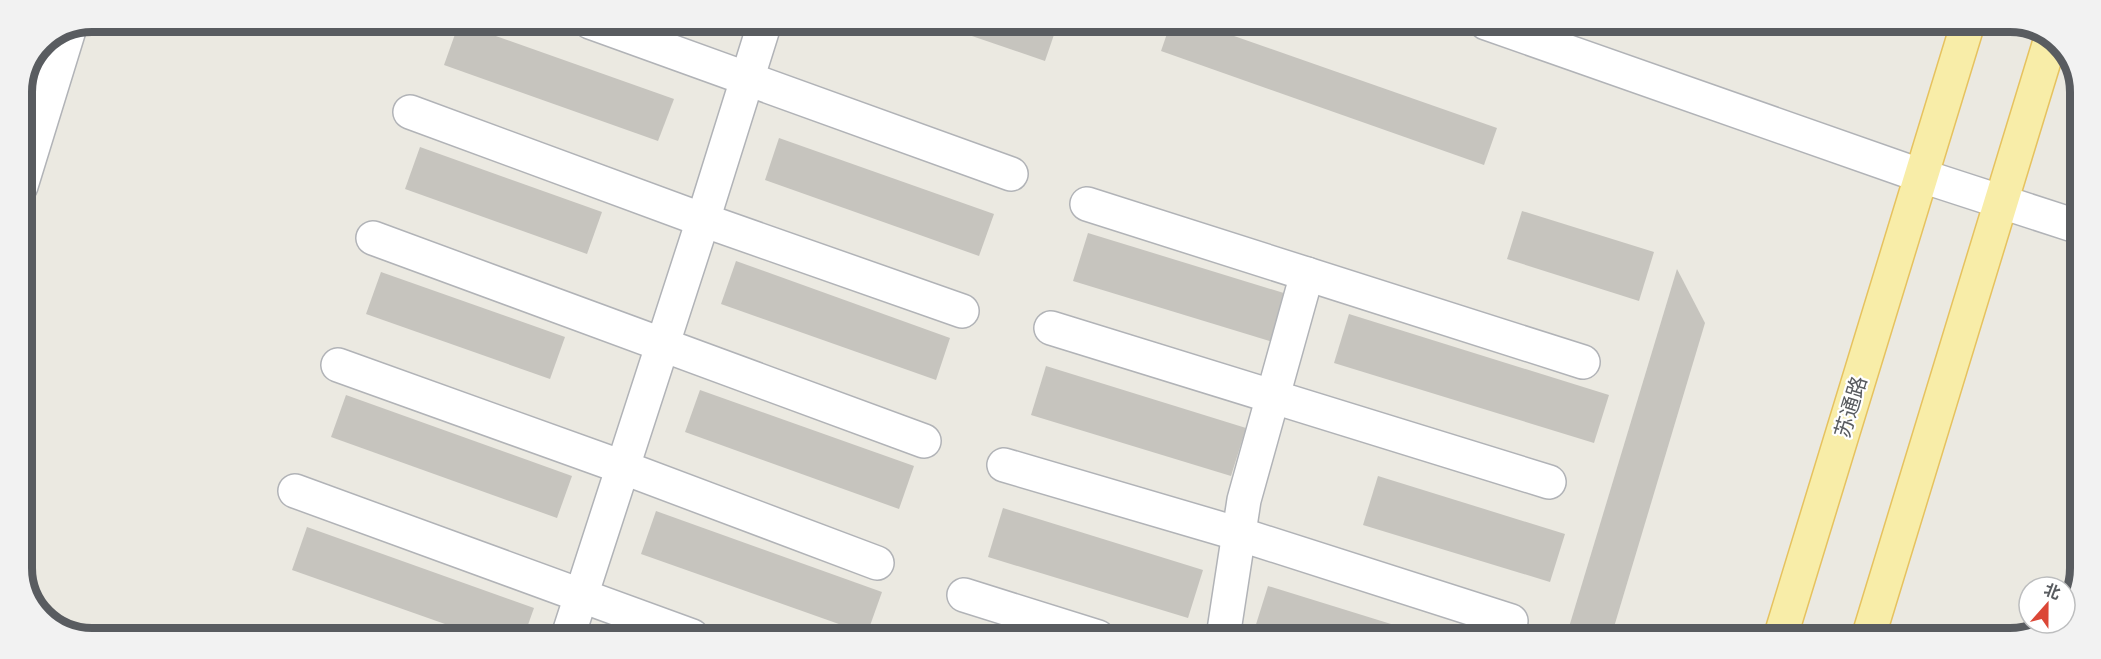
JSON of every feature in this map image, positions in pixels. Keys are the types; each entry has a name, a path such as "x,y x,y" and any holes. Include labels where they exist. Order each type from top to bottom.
{"main road":[{"name":"苏通路","path":"1783,628 1965,32"},
{"path":"1871,628 2049,46"}],"street":[{"path":"618,32 1011,174"},
{"path":"571,628 762,32"},
{"path":"1512,32 1922,176 2069,224"},
{"path":"32,150 67,37"},
{"path":"410,112 703,220 962,311"},
{"path":"1087,204 1583,362"},
{"path":"372,238 924,441"},
{"path":"1224,628 1244,500 1307,273"},
{"path":"1051,328 1549,482"},
{"path":"338,365 877,563"},
{"path":"1004,465 1239,534 1511,621"},
{"path":"295,491 670,628"},
{"path":"964,595 1069,628"}],"building":[{"path":"456,32 484,32 674,99 658,141 444,65"},
{"path":"960,32 1055,32 1045,61"},
{"path":"1168,32 1223,32 1497,128 1484,165 1161,51"},
{"path":"779,138 994,214 979,256 765,180"},
{"path":"420,147 602,212 587,254 405,189"},
{"path":"1522,211 1654,252 1639,301 1507,259"},
{"path":"1088,233 1287,294 1273,342 1073,281"},
{"path":"736,261 950,338 936,380 721,304"},
{"path":"1677,269 1705,323 1614,628 1569,628"},
{"path":"381,272 565,337 550,379 366,314"},
{"path":"1349,314 1609,395 1594,443 1334,363"},
{"path":"1046,366 1246,428 1231,476 1031,415"},
{"path":"700,390 914,466 899,509 685,432"},
{"path":"346,395 572,476 557,518 331,437"},
{"path":"1378,476 1565,534 1550,582 1363,525"},
{"path":"1003,508 1203,570 1188,618 988,557"},
{"path":"656,511 882,592 869,628 850,628 641,554"},
{"path":"307,527 534,608 527,628 456,628 292,570"},
{"path":"1268,586 1404,628 1255,628"}]}
